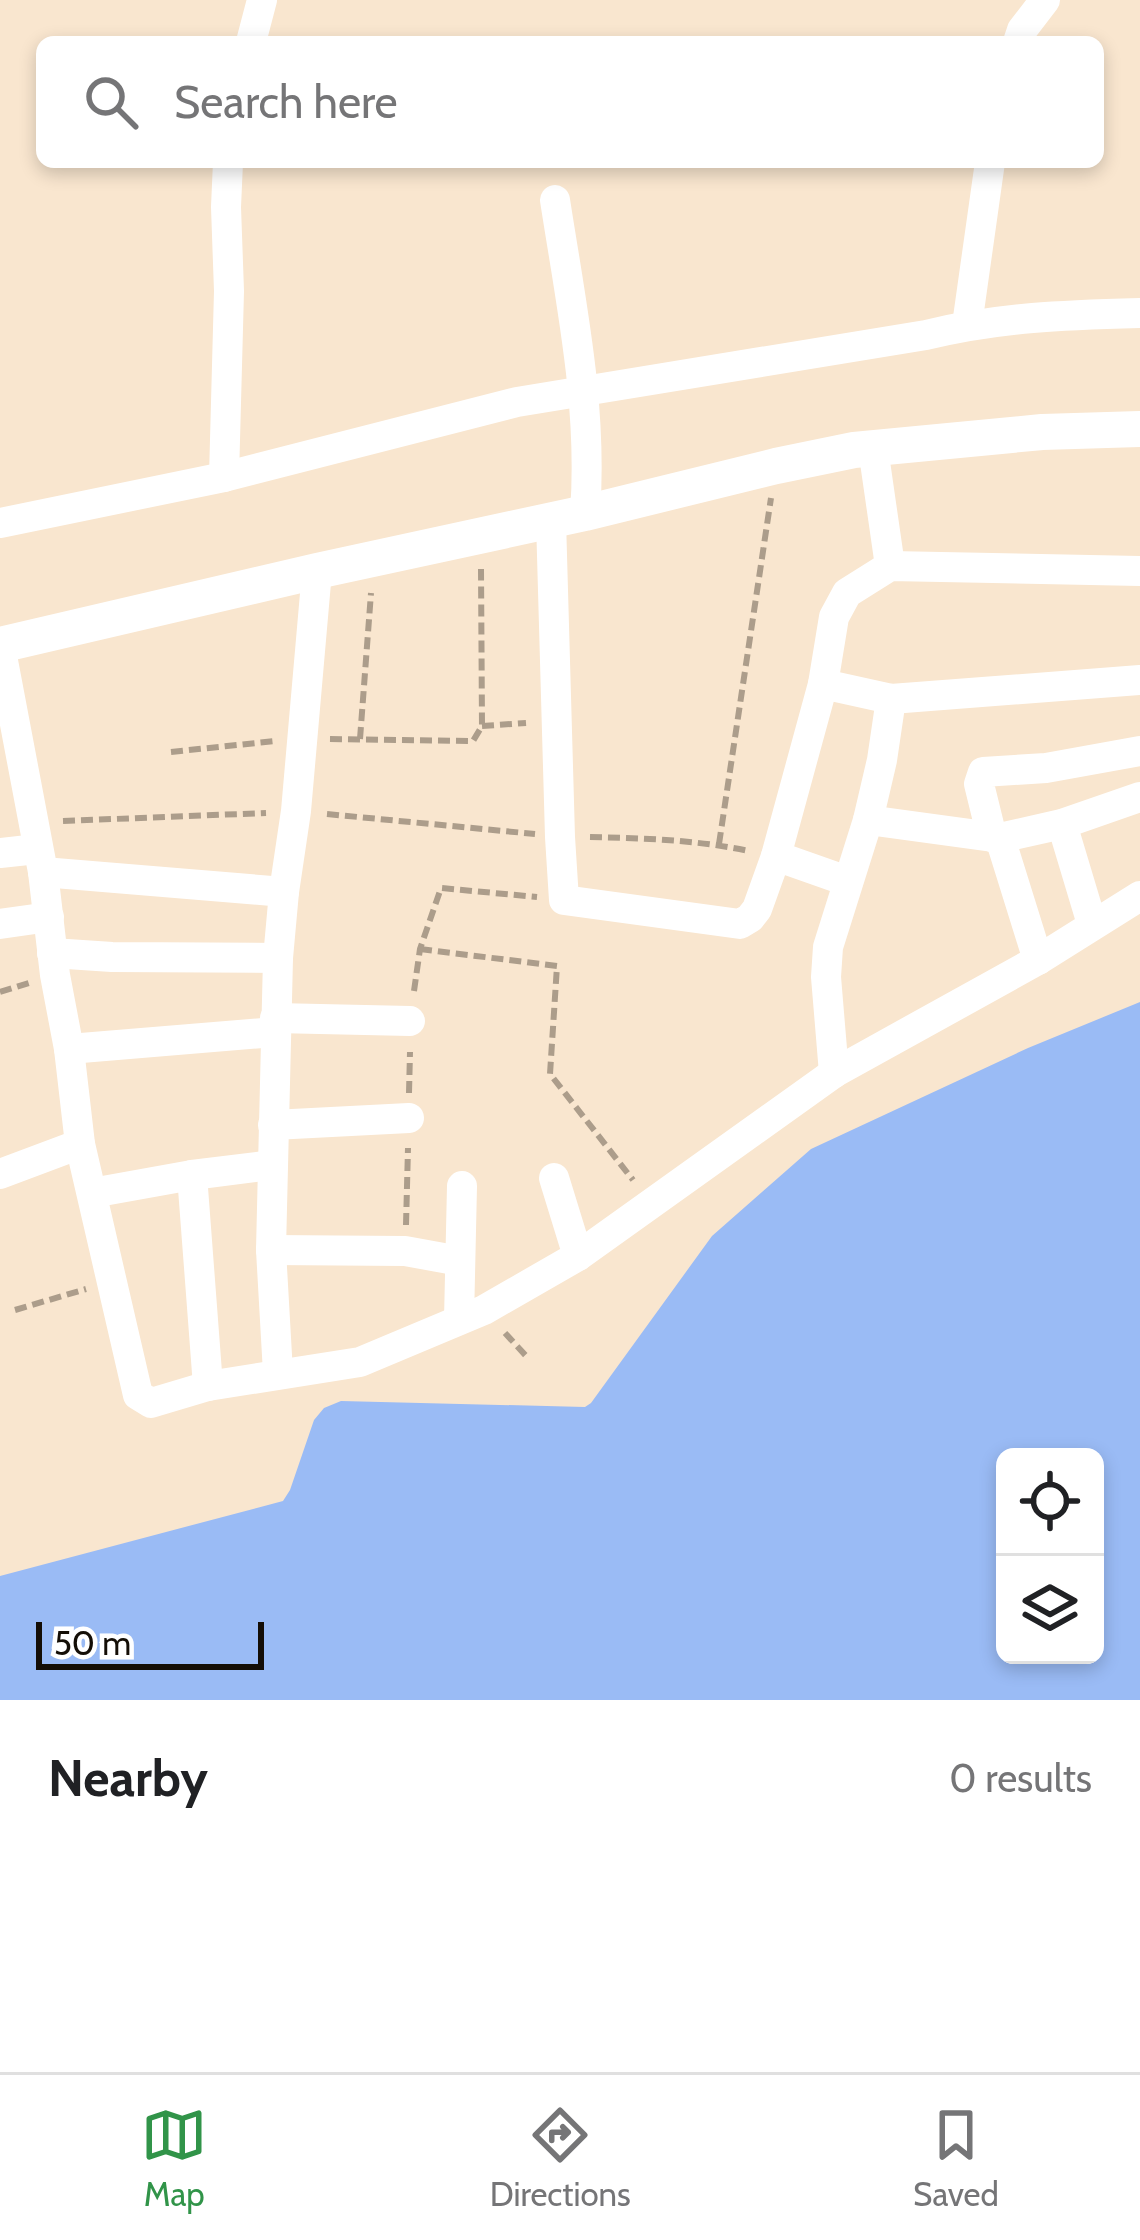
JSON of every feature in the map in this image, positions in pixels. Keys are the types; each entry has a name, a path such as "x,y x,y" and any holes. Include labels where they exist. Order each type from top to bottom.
{"street":[{"path":"253,36 262,0"},
{"path":"1020,36 1045,0"},
{"path":"224,476 228,168"},
{"path":"967,325 989,168"},
{"path":"555,200 584,390 588,470 568,517 556,721 565,900 740,924 750,918 758,909 776,856 823,684 834,616 847,592 890,566 1140,571"},
{"path":"0,523 224,476 517,402 967,325 1038,315 1140,313"},
{"path":"1140,429 1042,432 873,448 776,466 0,645 38,848 80,1144 138,1395 151,1403 208,1386 360,1361 484,1310 578,1256 834,1073 1038,960 1140,896"},
{"path":"873,448 890,566"},
{"path":"278,1373 271,1250 278,958 317,571"},
{"path":"823,684 891,699 1139,687"},
{"path":"834,1073 828,947 868,820 891,699"},
{"path":"1038,960 979,784 982,772 1046,768 1140,751"},
{"path":"868,820 996,837 1062,824 1140,797"},
{"path":"1062,824 1092,924"},
{"path":"0,853 38,848 284,892"},
{"path":"776,856 848,881"},
{"path":"0,924 49,917"},
{"path":"52,953 278,958"},
{"path":"69,1049 275,1025 410,1021"},
{"path":"273,1125 409,1118"},
{"path":"0,1174 80,1144"},
{"path":"92,1193 272,1165"},
{"path":"192,1175 208,1386"},
{"path":"554,1178 578,1256"},
{"path":"459,1320 462,1186"},
{"path":"271,1250 405,1251 460,1261"}],"path":[{"path":"38,848 296,812 560,837 719,844 776,466"},
{"path":"374,559 360,739 473,741 482,726 481,534"},
{"path":"482,726 556,721"},
{"path":"172,752 303,738"},
{"path":"405,1251 410,1021 420,949 441,888 565,900"},
{"path":"420,949 557,966 550,1074 650,1202"},
{"path":"15,1310 112,1281"}],"water":[{"path":"1140,1002 1140,1700 0,1700 0,1576 283,1501 314,1420 324,1408 341,1401 585,1407 712,1236 811,1149 1028,1048"}]}
